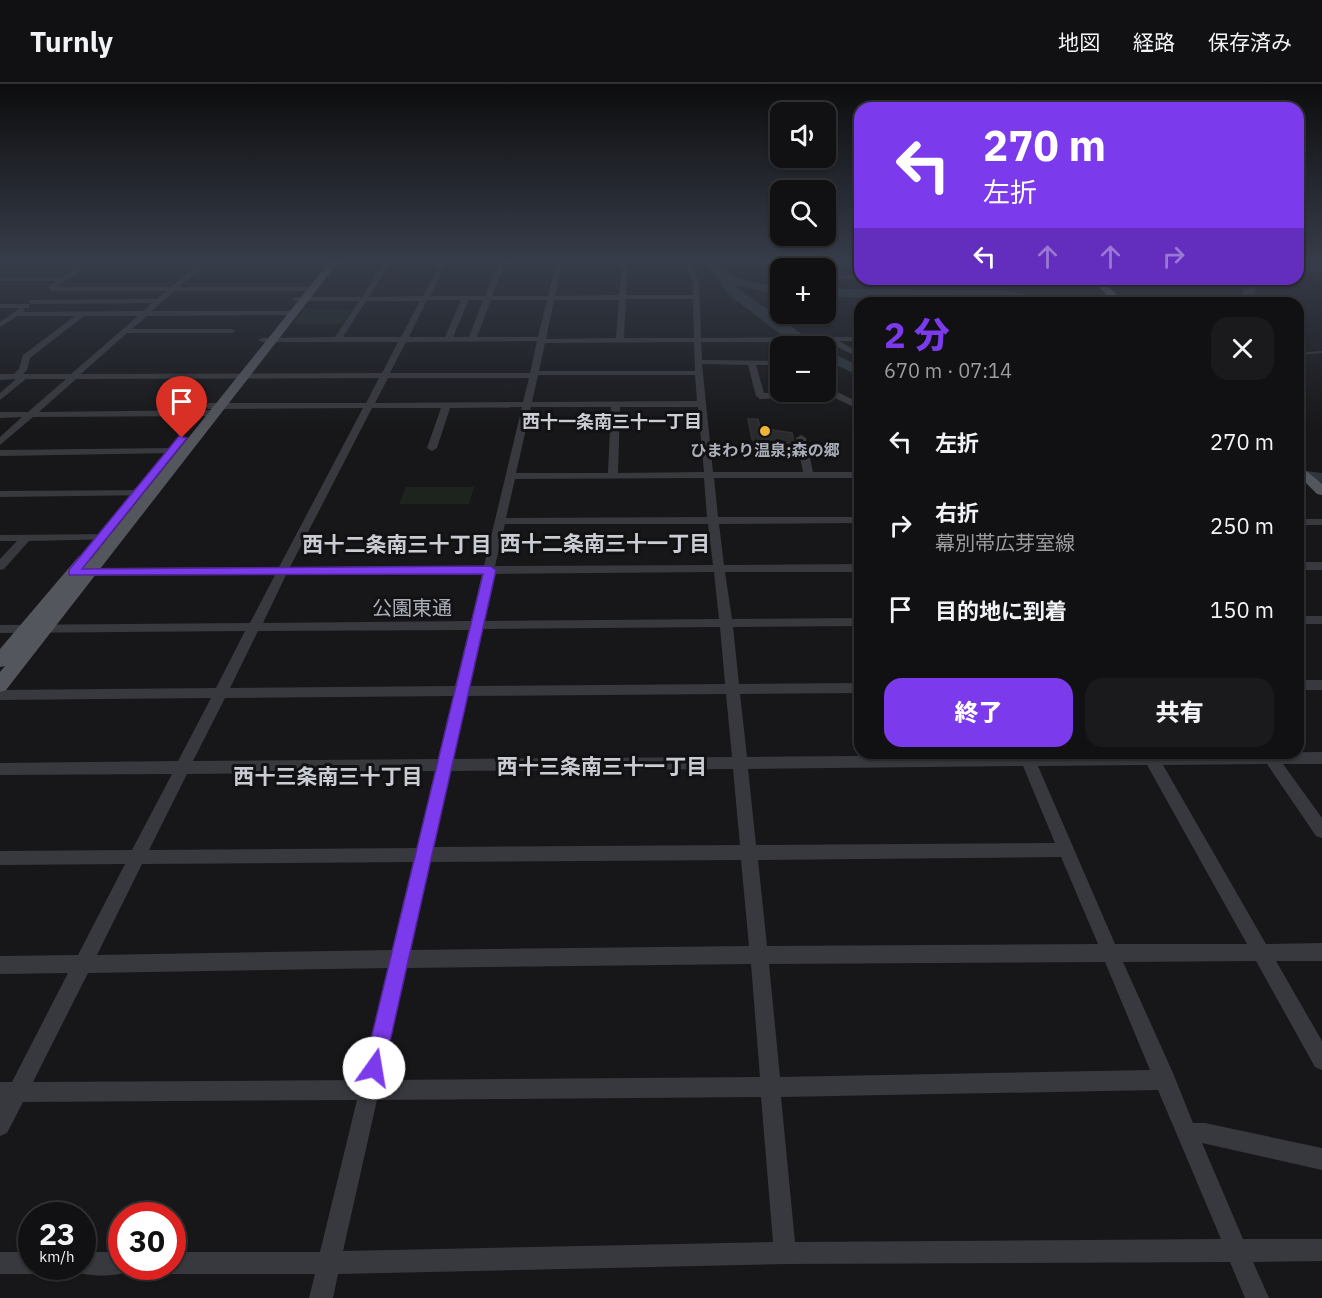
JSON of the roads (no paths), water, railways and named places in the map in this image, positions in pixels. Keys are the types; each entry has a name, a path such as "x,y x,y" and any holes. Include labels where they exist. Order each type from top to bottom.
{"main road":[{"path":"0,685 35,629 286,317"},
{"path":"145,493 172,451 212,410"},
{"path":"1304,474 1321,490"},
{"path":"0,661 35,629"}],"street":[{"path":"0,397 20,377 26,357 79,317"},
{"path":"0,442 140,317"},
{"path":"338,339 352,317"},
{"path":"0,1126 9,1092 81,965 138,857 283,570 416,317"},
{"path":"448,339 458,317"},
{"path":"472,339 480,317"},
{"path":"321,1298 547,317"},
{"path":"620,340 621,317"},
{"path":"696,317 713,520 726,623 738,764 749,852 785,1252"},
{"path":"125,331 232,331"},
{"path":"836,339 854,339"},
{"path":"267,340 770,340"},
{"path":"836,344 854,353"},
{"path":"751,362 760,396 770,395"},
{"path":"0,377 534,374 770,363"},
{"path":"836,395 854,404"},
{"path":"613,476 616,405"},
{"path":"0,415 369,406 703,405"},
{"path":"432,448 446,406"},
{"path":"801,438 809,475"},
{"path":"0,453 172,451"},
{"path":"511,476 854,475"},
{"path":"0,494 145,493"},
{"path":"500,521 854,520"},
{"path":"1304,522 1322,522"},
{"path":"0,566 27,537"},
{"path":"0,538 109,537"},
{"path":"1304,566 1322,566"},
{"path":"81,572 854,568"},
{"path":"1304,620 1322,620"},
{"name":"公園東通","path":"0,629 854,622"},
{"path":"1304,685 1322,685"},
{"path":"0,695 854,688"},
{"path":"1304,757 1322,758"},
{"path":"0,769 738,764 944,759"},
{"path":"1028,759 1189,1133 1257,1298"},
{"path":"1110,759 1181,759"},
{"path":"1271,759 1322,831"},
{"path":"1152,760 1322,1060"},
{"path":"0,858 1067,850"},
{"path":"0,965 759,955 1322,952"},
{"path":"9,1092 770,1087 1166,1080"},
{"path":"1189,1133 1205,1133 1322,1160"},
{"path":"186,1263 330,1263 785,1252 1322,1250"},
{"path":"0,1263 18,1263"}],"waterway":[{"path":"766,317 792,336"},
{"path":"1304,354 1322,352"},
{"path":"836,360 854,369"},
{"path":"1304,476 1322,478"}],"place":[{"name":"ひまわり温泉;森の郷","path":"765,431"}],"district":[{"name":"西十一条南三十一丁目","path":"612,421"},
{"name":"西十二条南三十一丁目","path":"605,543"},
{"name":"西十二条南三十丁目","path":"397,544"},
{"name":"西十三条南三十一丁目","path":"602,766"},
{"name":"西十三条南三十丁目","path":"328,776"}]}
